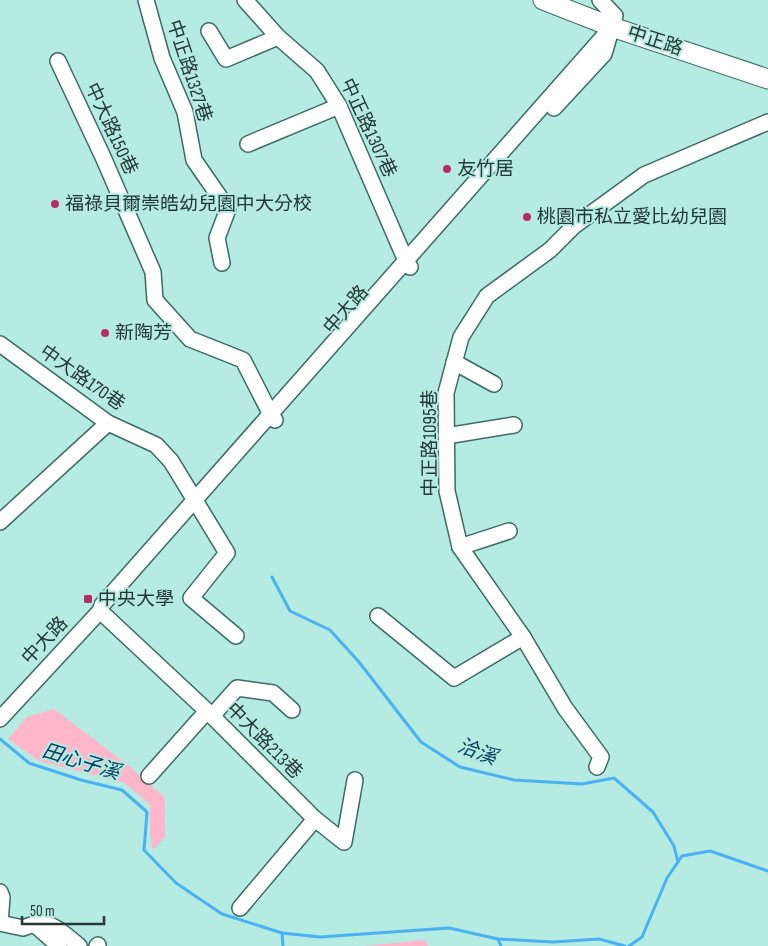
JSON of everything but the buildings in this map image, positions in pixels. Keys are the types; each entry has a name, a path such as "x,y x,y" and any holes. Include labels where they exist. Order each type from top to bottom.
{"main road":[{"name":"中正路","path":"543,0 612,27 768,79"}],"street":[{"name":"中正路1327巷","path":"146,0 162,58 185,112 194,160 228,210 218,238 222,263"},
{"name":"中正路1307巷","path":"245,0 278,37 317,71 339,106 408,264"},
{"path":"600,0 615,16 612,27"},
{"name":"中大路","path":"0,719 100,611 102,605 198,503 408,264 612,27"},
{"path":"209,31 226,59 278,37"},
{"name":"中大路150巷","path":"58,60 153,272 156,300 190,339 243,360 273,417"},
{"path":"248,144 339,106"},
{"name":"中正路1095巷","path":"597,767 601,757 566,708 523,637 460,546 446,491 446,393 454,362 461,336 487,296 550,250 574,226 644,175 768,122"},
{"name":"中大路170巷","path":"0,344 108,423 156,446 171,461 227,553 191,598 236,636"},
{"path":"454,362 494,384"},
{"path":"0,522 108,423"},
{"path":"446,436 514,425"},
{"path":"460,546 509,531"},
{"name":"中大路213巷","path":"100,611 209,714 315,819 344,842 355,780"},
{"path":"378,616 454,678 523,637"},
{"path":"149,776 237,688 273,693 292,710"},
{"path":"240,908 315,819"},
{"path":"0,892 2,897 0,923 24,928 42,922 55,928 79,946"},
{"path":"34,924 59,946"}],"shaded area":[{"path":"54,709 129,766 165,797 165,837 153,850 150,833 150,805 125,783 39,761 8,739 27,717"},
{"path":"425,940 428,946 364,946"}],"waterway":[{"name":"洽溪","path":"272,577 290,611 330,630 359,662 421,742 460,767 514,780 582,784 614,778 653,812 674,846 678,862"},
{"name":"田心子溪","path":"0,739 29,763 81,780 122,790 147,812 144,850 176,883 222,914 282,933 283,946"},
{"name":"洽溪","path":"629,946 642,937 667,878 682,856 710,851 768,871"},
{"name":"洽溪","path":"282,933 320,937 449,928 498,939 553,942 599,939 625,946"},
{"name":"洽溪","path":"498,939 501,946"}],"place":[{"name":"友竹居","path":"447,169"},
{"name":"福祿貝爾崇皓幼兒園中大分校","path":"55,204"},
{"name":"桃園市私立愛比幼兒園","path":"527,217"},
{"name":"新陶芳","path":"105,333"},
{"name":"中央大學","path":"88,599"}]}
